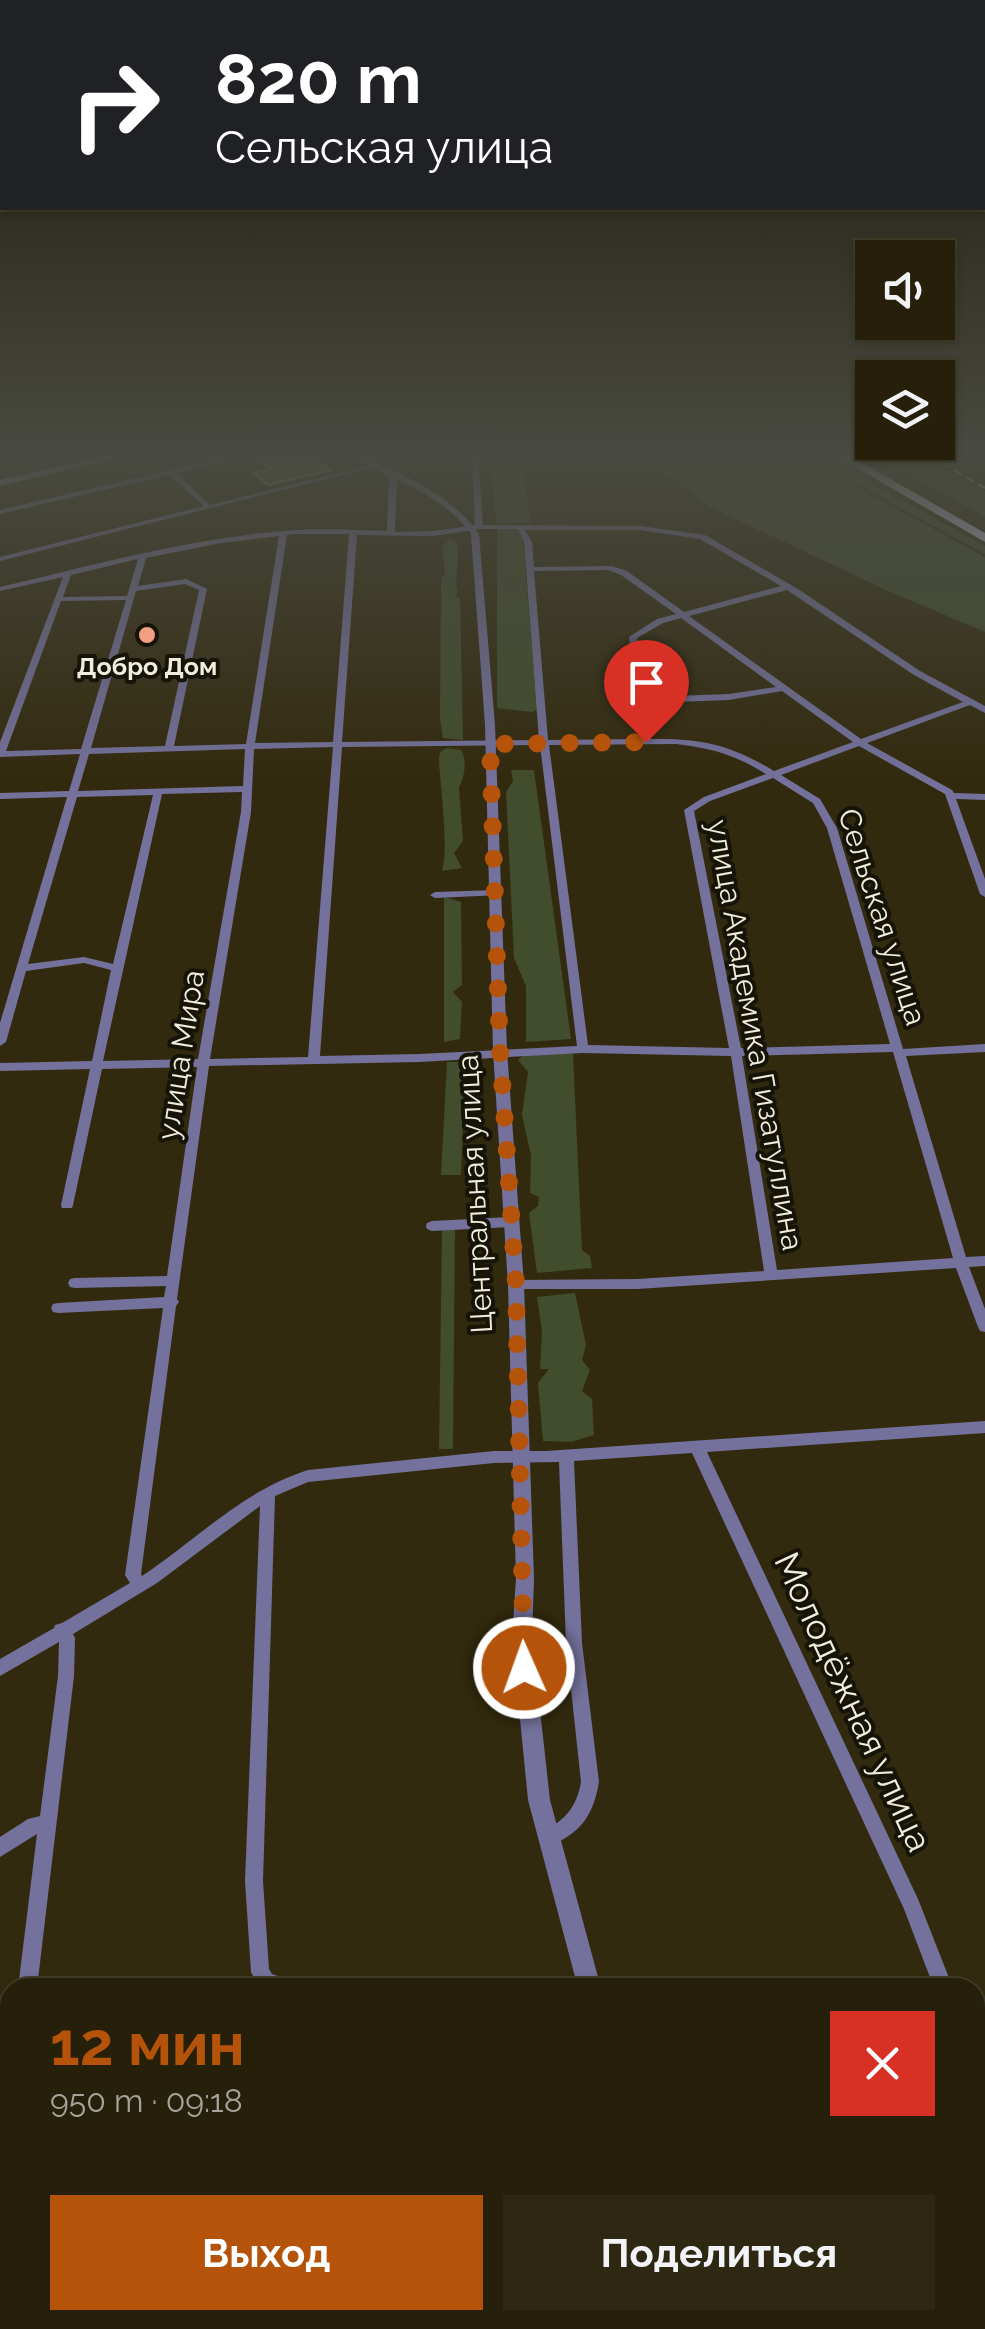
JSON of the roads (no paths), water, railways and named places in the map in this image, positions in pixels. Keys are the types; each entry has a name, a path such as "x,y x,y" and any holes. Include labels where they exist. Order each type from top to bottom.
{"street":[{"path":"0,589 109,565"},
{"path":"0,1042 140,565"},
{"name":"улица Мира","path":"139,1584 133,1575 141,1500 279,565"},
{"path":"314,1060 351,565"},
{"name":"Центральная улица","path":"478,565 497,893 500,1051 516,1285 525,1579 522,1638 532,1759 587,1978"},
{"path":"531,565 544,744 584,1048"},
{"path":"747,565 968,704 985,710"},
{"path":"531,569 609,568 624,573 861,744 939,784 952,796 985,894"},
{"path":"0,754 68,573"},
{"path":"58,598 132,594 186,581 202,590 169,749"},
{"path":"646,742 631,648 633,637 648,626 784,588"},
{"path":"642,700 730,697 785,688"},
{"path":"775,775 968,704"},
{"name":"Сельская улица","path":"0,754 250,746 646,742 716,746 775,775 823,807 961,1262 985,1327"},
{"name":"улица Академика Гизатуллина","path":"771,1273 736,1052 689,810 692,805 775,775"},
{"path":"0,796 248,789"},
{"path":"67,1205 158,792"},
{"path":"952,796 985,797"},
{"path":"971,852 985,852"},
{"path":"435,896 497,893"},
{"path":"21,968 84,960 117,968"},
{"path":"0,1067 419,1058 584,1048 736,1052 985,1048"},
{"path":"432,1226 512,1222"},
{"path":"516,1285 638,1284 985,1261"},
{"path":"75,1284 174,1281"},
{"path":"58,1308 172,1302"},
{"path":"0,1668 139,1584 268,1494 308,1476 985,1428"},
{"name":"Молодёжная улица","path":"696,1447 904,1888 940,1978"},
{"path":"549,1837 560,1834 580,1813 590,1782 574,1643 566,1456"},
{"path":"264,1978 260,1972 254,1880 268,1494"},
{"path":"28,1978 66,1676 67,1638 61,1630"},
{"path":"0,1848 34,1825 47,1824"}],"place":[{"name":"Добро Дом","path":"147,635"}]}
